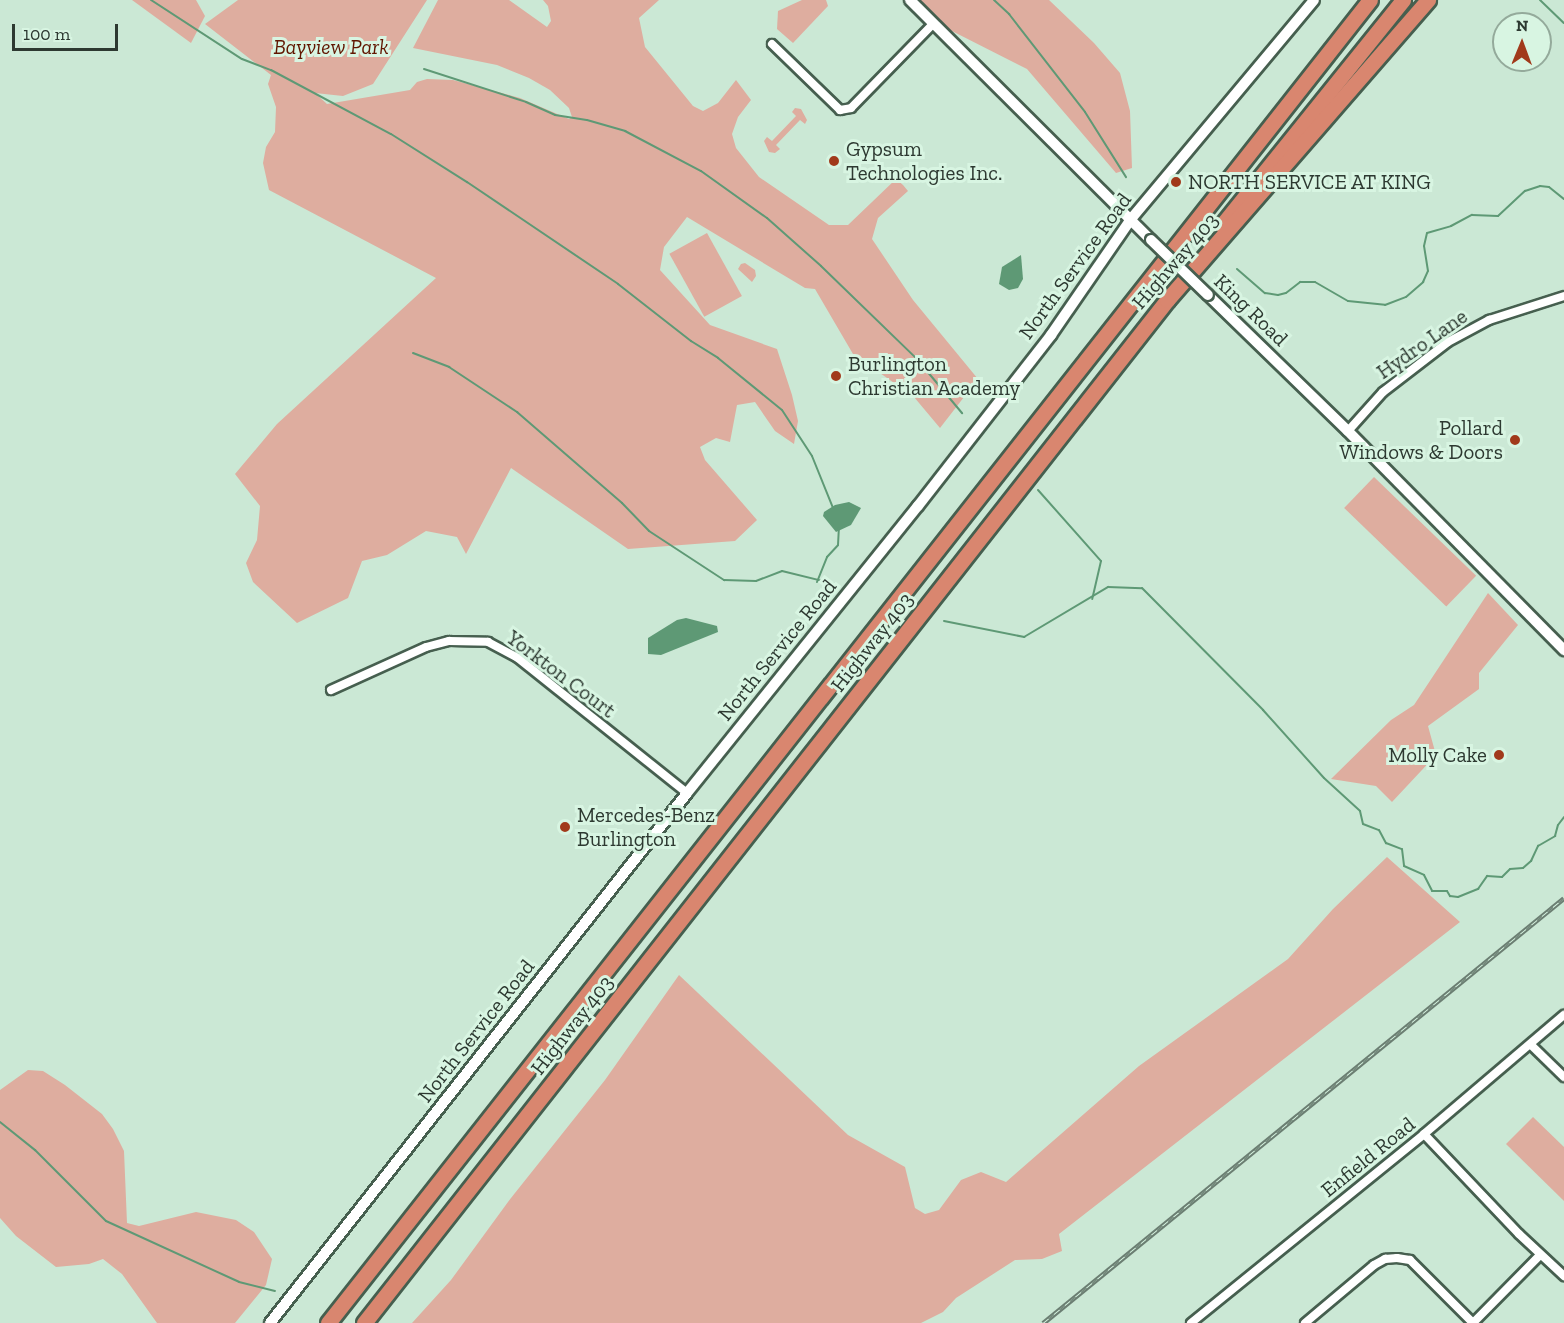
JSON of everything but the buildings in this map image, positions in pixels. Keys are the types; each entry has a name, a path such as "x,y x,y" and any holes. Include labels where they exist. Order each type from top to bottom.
{"highway":[{"name":"Highway 403","path":"328,1323 1370,0"},
{"path":"1167,300 1245,193 1403,0"},
{"name":"Highway 403","path":"364,1323 1167,300 1428,0"}],"street":[{"name":"King Road","path":"910,0 1151,240 1348,431 1564,650"},
{"name":"North Service Road","path":"270,1323 1051,335 1131,219 1314,0"},
{"path":"772,44 840,110 851,108 933,24"},
{"name":"Hydro Lane","path":"1348,431 1383,392 1448,342 1489,320 1550,298 1564,296"},
{"name":"Yorkton Court","path":"331,690 426,647 449,641 471,639 488,642 518,658 687,793"},
{"name":"Enfield Road","path":"1191,1323 1424,1134 1564,1015"},
{"path":"1531,1045 1564,1077"},
{"path":"1424,1134 1540,1255 1564,1276"},
{"path":"1305,1323 1374,1265 1385,1259 1397,1258 1410,1260 1473,1323 1540,1255"}],"green space":[{"path":"132,0 196,0 205,16 191,43"},
{"name":"Bayview Park","path":"238,0 427,0 373,84 343,96 315,93 327,104 410,90 417,82 427,79 453,80 520,98 569,119 572,117 569,108 550,90 529,78 497,65 413,48 438,0 509,0 547,27 551,21 548,6 543,0 659,0 639,18 645,47 693,106 703,111 718,103 736,80 751,100 738,117 732,134 736,148 759,177 829,225 848,225 896,179 903,185 908,191 878,218 872,239 913,300 978,379 940,428 914,397 853,354 815,289 805,288 687,217 664,247 660,270 710,325 777,349 792,395 798,421 794,444 775,431 755,402 737,405 730,442 716,438 700,447 705,460 757,520 735,541 628,549 511,468 466,554 457,537 426,531 387,555 362,561 348,598 297,623 253,582 246,563 257,540 260,506 235,474 277,424 436,278 269,190 263,163 266,147 275,132 276,107 268,84 271,75 205,24"},
{"path":"802,0 826,0 828,6 793,43 777,29 778,11"},
{"path":"917,0 1049,0 1094,43 1120,73 1130,111 1132,168 1116,173 1027,69 946,28"},
{"path":"795,108 801,109 807,120 805,124 800,120 776,145 780,149 775,153 769,152 764,141 767,137 772,141 796,116 792,112"},
{"path":"707,233 742,296 704,317 669,254"},
{"path":"745,263 755,270 756,276 752,282 738,269 741,264"},
{"path":"1374,477 1476,576 1446,607 1344,508"},
{"path":"1488,593 1518,625 1479,673 1479,689 1428,726 1436,755 1392,802 1376,786 1331,779 1391,720 1414,705"},
{"path":"1387,857 1460,922 1059,1234 1062,1251 1042,1259 1015,1260 956,1298 943,1312 921,1323 412,1323 451,1280 511,1198 605,1080 679,975 848,1135 905,1167 915,1208 925,1214 939,1210 961,1180 981,1172 1006,1182 1139,1066 1288,959 1333,909"},
{"path":"28,1070 43,1071 65,1085 102,1114 113,1129 124,1151 127,1223 139,1226 196,1212 236,1220 254,1232 272,1259 266,1285 235,1323 157,1323 122,1274 103,1259 89,1264 56,1267 16,1236 0,1218 0,1090"},
{"path":"1533,1117 1564,1147 1564,1201 1506,1144"}],"shaded area":[{"path":"1021,255 1023,279 1018,288 1009,290 999,284 1002,267"},
{"path":"849,502 861,508 851,525 836,532 823,516 824,512 835,505"},
{"path":"686,618 717,626 718,632 661,655 648,654 648,638 677,620"}],"waterway":[{"path":"151,0 242,59 271,70 391,134 467,182 618,284 691,341 718,358 782,410 812,456 833,508"},
{"path":"994,0 1009,14 1085,112 1126,177"},
{"path":"1540,0 1564,23"},
{"path":"424,69 526,102 555,115 587,120 625,131 701,171 767,218 821,266 916,358 962,413"},
{"path":"1237,269 1265,293 1278,295 1286,293 1300,282 1315,282 1348,301 1385,305 1406,297 1423,282 1428,271 1424,246 1427,233 1451,226 1472,215 1498,216 1525,191 1540,186 1549,187 1564,199"},
{"path":"413,353 449,367 517,412 622,503 649,531 724,580 756,581 782,571 835,584"},
{"path":"1038,490 1101,561 1092,599"},
{"path":"817,582 827,557 838,545 839,528"},
{"path":"944,621 1024,637 1108,587 1142,588 1263,710 1324,778 1360,811 1363,824 1379,830 1386,843 1402,849 1404,866 1424,875 1432,891 1447,891 1450,896 1458,897 1478,889 1487,876 1502,877 1510,869 1523,868 1531,861 1538,846 1555,836 1558,825 1564,817"},
{"path":"0,1122 35,1150 106,1221 239,1282 275,1291"}],"railway":[{"path":"1043,1323 1564,898"}],"place":[{"name":"Gypsum Technologies Inc.","path":"834,161"},
{"name":"NORTH SERVICE AT KING","path":"1176,182"},
{"name":"Burlington Christian Academy","path":"836,376"},
{"name":"Pollard Windows & Doors","path":"1515,440"},
{"name":"Molly Cake","path":"1499,755"},
{"name":"Mercedes-Benz Burlington","path":"565,827"}]}
